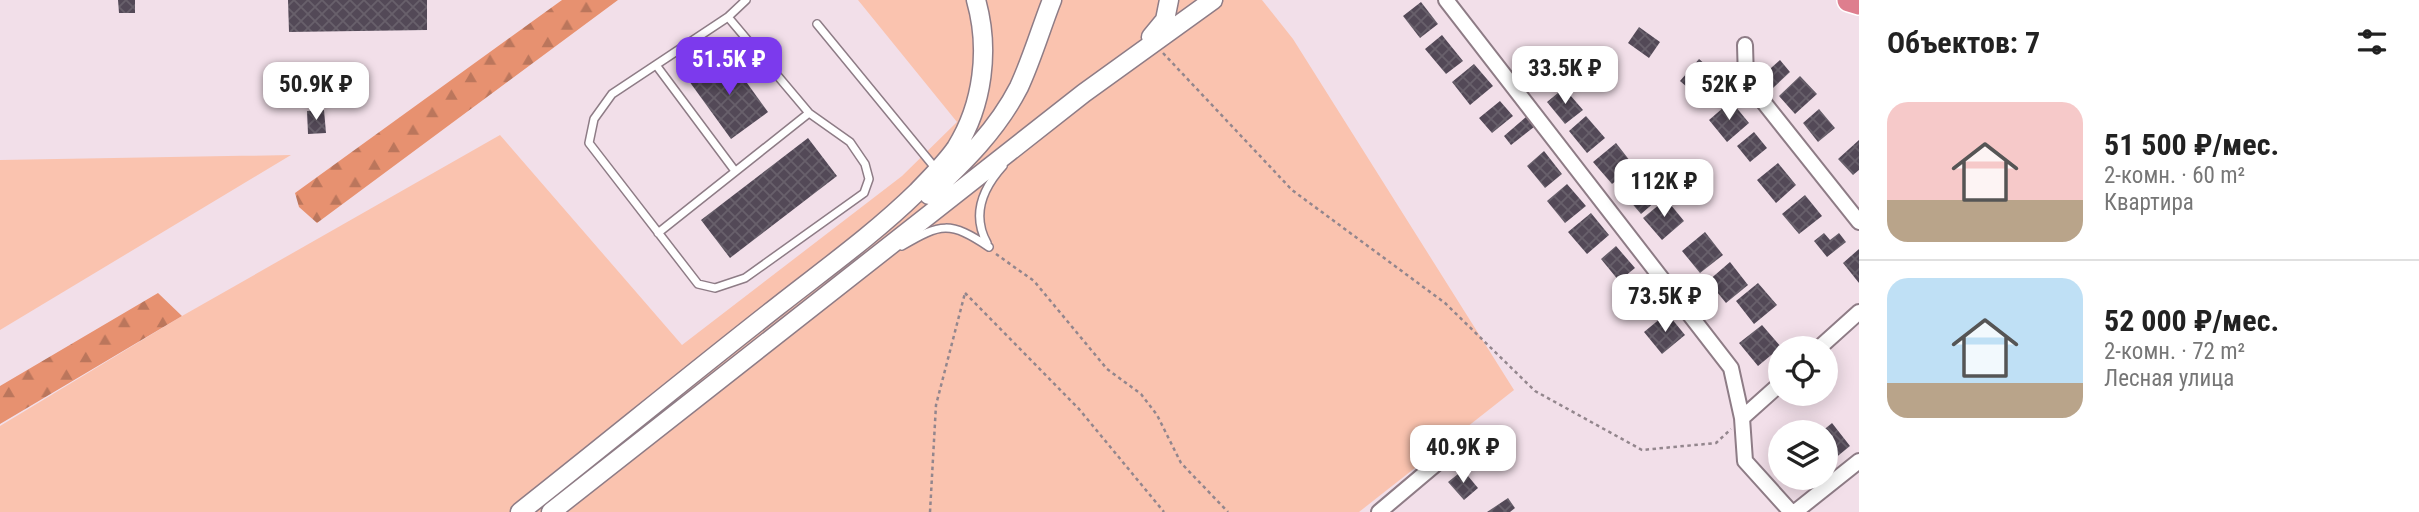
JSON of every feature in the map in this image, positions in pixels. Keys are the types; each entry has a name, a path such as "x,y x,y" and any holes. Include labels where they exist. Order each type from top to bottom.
{"highway":[{"path":"1849,0 1859,3"}],"street":[{"path":"886,222 937,170 960,141 975,107 983,72 983,44 976,0"},
{"path":"520,512 670,390 886,222 926,197 965,161 989,134 1020,85 1052,0"},
{"path":"1084,93 1154,34 1165,20 1169,0"},
{"path":"551,512 1084,93 1213,0"},
{"path":"1446,0 1731,368 1742,418 1745,461 1793,512 1859,461"},
{"path":"1745,45 1746,80 1859,222"},
{"path":"1832,336 1859,312"},
{"path":"1742,418 1768,395"},
{"path":"1379,512 1462,442"}],"lane":[{"path":"728,17 809,113 850,142 865,164 869,179 864,192 745,278 715,288 698,284 589,142 594,119 612,94 728,17 746,0"},
{"path":"817,24 937,170"},
{"path":"656,65 736,171"},
{"path":"658,233 809,113"},
{"path":"989,247 982,234 980,222 979,207 983,193 991,180 1031,135"},
{"path":"853,275 937,228 960,230 989,247"}],"path":[{"path":"1153,43 1293,190 1445,303 1535,391 1642,450 1716,443 1742,418"},
{"path":"989,247 1001,260 1034,281 1107,369 1141,394 1157,415 1181,463 1228,512"},
{"path":"930,512 936,405 965,293 1079,410 1164,512"}],"shaded area":[{"path":"858,0 1262,0 1293,39 1514,390 1359,512 0,512 0,426 182,316 500,135 682,345 902,176 957,122"},
{"path":"291,155 0,330 0,160"}],"green space":[{"path":"562,0 618,0 317,223 299,207 295,193"},
{"path":"158,293 182,316 0,424 0,386"}],"building":[{"path":"118,0 135,0 135,13 119,13"},
{"path":"288,0 427,0 427,30 289,32"},
{"path":"1421,2 1438,24 1420,38 1403,16"},
{"path":"1639,27 1660,42 1649,58 1628,43"},
{"path":"1442,35 1463,61 1446,74 1425,49"},
{"path":"1542,50 1561,72 1538,91 1519,68"},
{"path":"726,54 768,112 731,139 689,81"},
{"path":"1699,59 1721,78 1702,100 1680,81"},
{"path":"1780,60 1790,72 1773,88 1762,76"},
{"path":"1474,64 1493,86 1470,105 1452,82"},
{"path":"1800,76 1817,94 1795,114 1779,96"},
{"path":"1564,88 1583,110 1565,124 1547,102"},
{"path":"1500,101 1513,116 1492,133 1479,118"},
{"path":"1731,101 1749,123 1727,142 1709,120"},
{"path":"1819,109 1835,128 1818,142 1803,123"},
{"path":"324,110 326,133 308,134 307,111"},
{"path":"1586,116 1605,138 1587,153 1569,131"},
{"path":"1526,117 1534,127 1511,145 1504,136"},
{"path":"1754,132 1767,148 1750,162 1737,146"},
{"path":"808,138 837,176 730,258 701,220"},
{"path":"1859,140 1859,170 1853,175 1838,159"},
{"path":"1616,143 1634,166 1612,184 1593,162"},
{"path":"1544,151 1562,174 1545,188 1527,166"},
{"path":"1778,163 1796,185 1776,203 1757,180"},
{"path":"1567,184 1586,206 1565,223 1547,201"},
{"path":"1645,187 1656,201 1641,214 1629,200"},
{"path":"1805,195 1822,216 1799,234 1782,214"},
{"path":"1666,199 1684,221 1662,240 1643,218"},
{"path":"1591,213 1609,235 1587,254 1568,232"},
{"path":"1705,232 1723,255 1700,273 1682,251"},
{"path":"1824,233 1830,240 1839,233 1846,242 1827,257 1814,241"},
{"path":"1616,246 1635,268 1619,281 1601,259"},
{"path":"1859,249 1859,283 1843,263"},
{"path":"1730,262 1748,285 1726,303 1708,281"},
{"path":"1644,277 1663,300 1640,319 1622,296"},
{"path":"1758,283 1777,305 1754,324 1736,301"},
{"path":"1667,313 1685,335 1662,354 1644,332"},
{"path":"1762,325 1772,336 1768,336 1768,358 1758,366 1739,343"},
{"path":"1838,431 1850,446 1838,456"},
{"path":"1463,470 1478,488 1464,500 1448,482"},
{"path":"1508,498 1515,508 1510,512 1487,512"}]}
